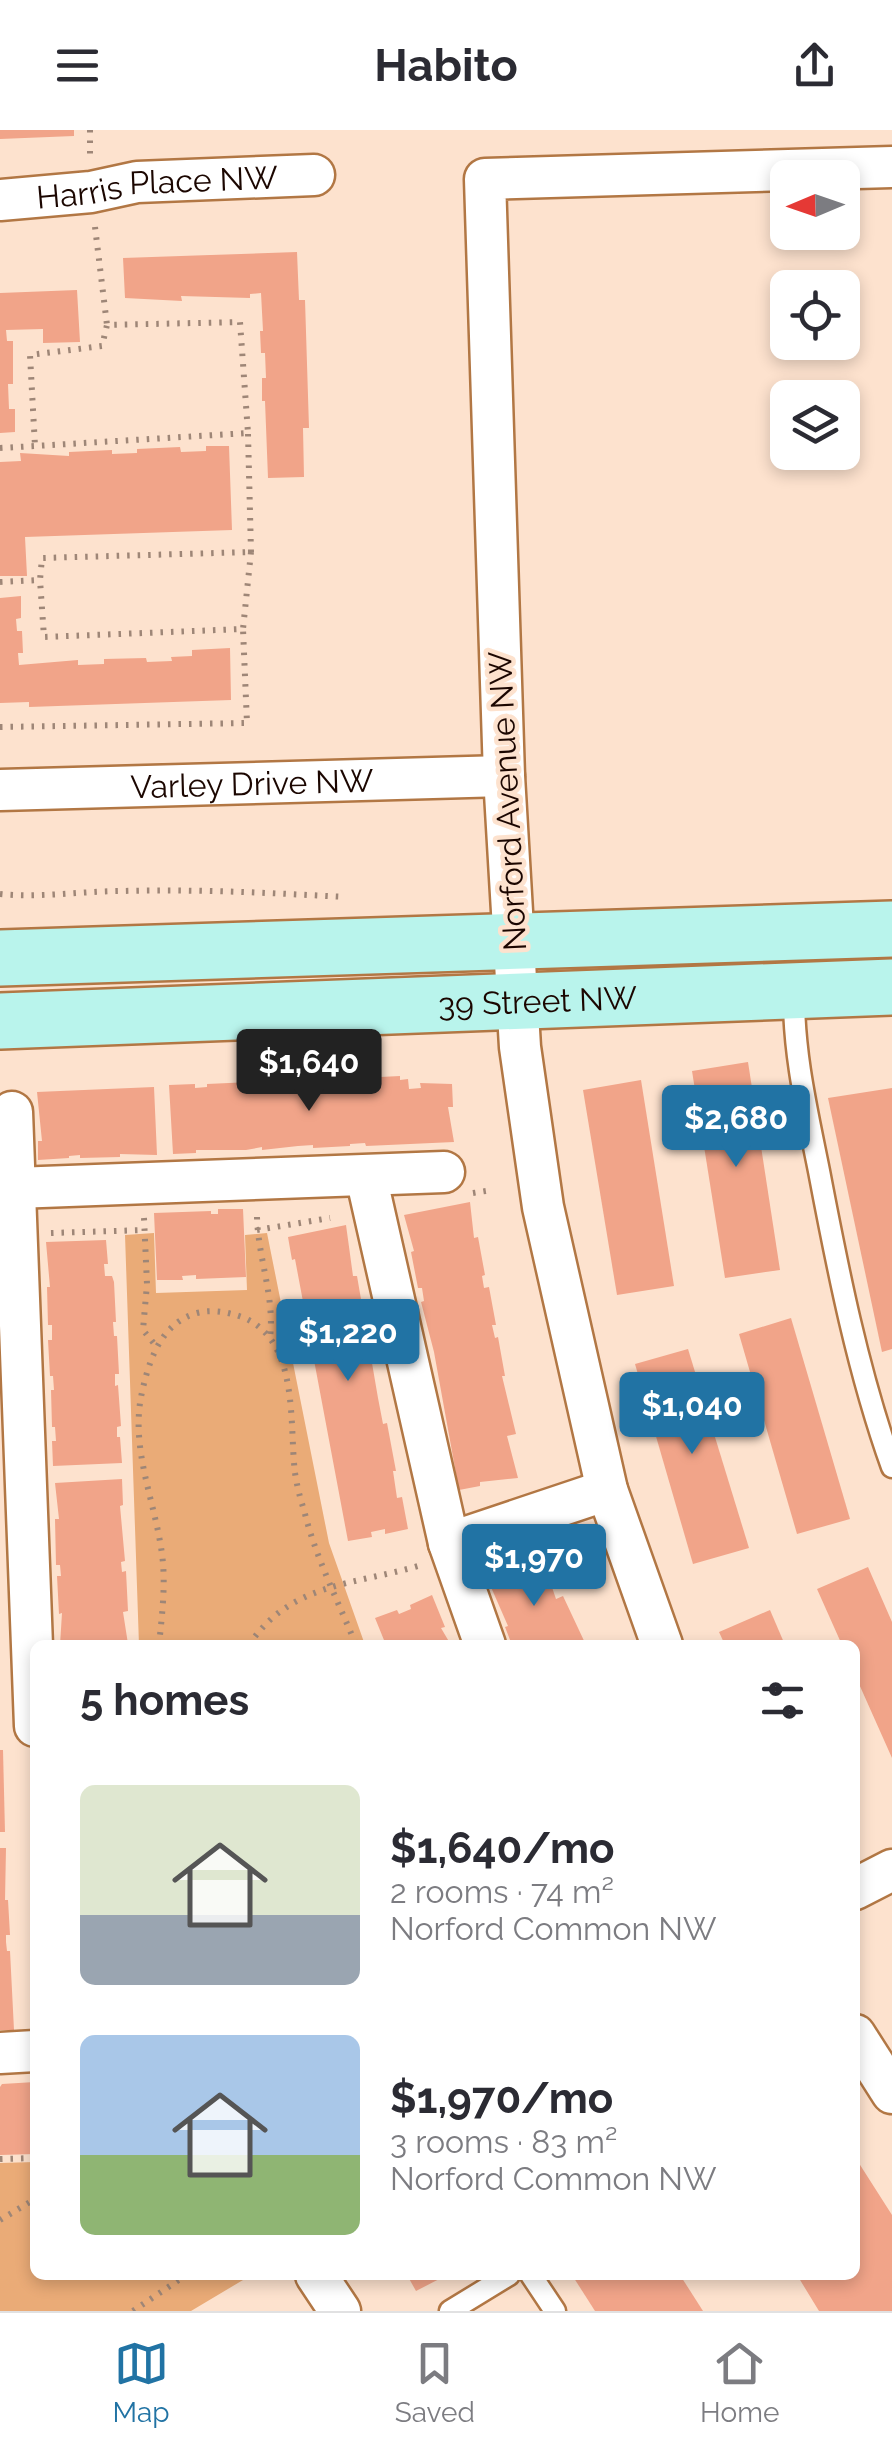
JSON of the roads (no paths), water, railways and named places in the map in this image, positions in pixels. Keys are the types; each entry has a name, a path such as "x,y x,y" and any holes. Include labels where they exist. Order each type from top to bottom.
{"street":[{"name":"Norford Avenue NW","path":"660,1640 606,1490 543,1206 516,1000 504,776 485,179 892,167"},
{"name":"Harris Place NW","path":"0,200 90,192 137,182 314,175"},
{"name":"Varley Drive NW","path":"0,790 504,776"},
{"name":"39 Street NW","path":"12,952 513,942 892,929"},
{"name":"39 Street NW","path":"0,1021 892,987"},
{"path":"12,1112 32,1640"},
{"path":"15,1188 444,1172"},
{"path":"366,1176 438,1554 481,1640"},
{"path":"438,1554 606,1490"},
{"path":"860,1886 892,1870"},
{"path":"860,2043 892,2093"},
{"path":"0,2053 30,2051"},
{"path":"319,2280 340,2311"}],"lane":[{"path":"794,989 794,1037 832,1239 874,1416 892,1467"},
{"path":"450,2311 501,2280"},
{"path":"535,2280 555,2311"}]}
